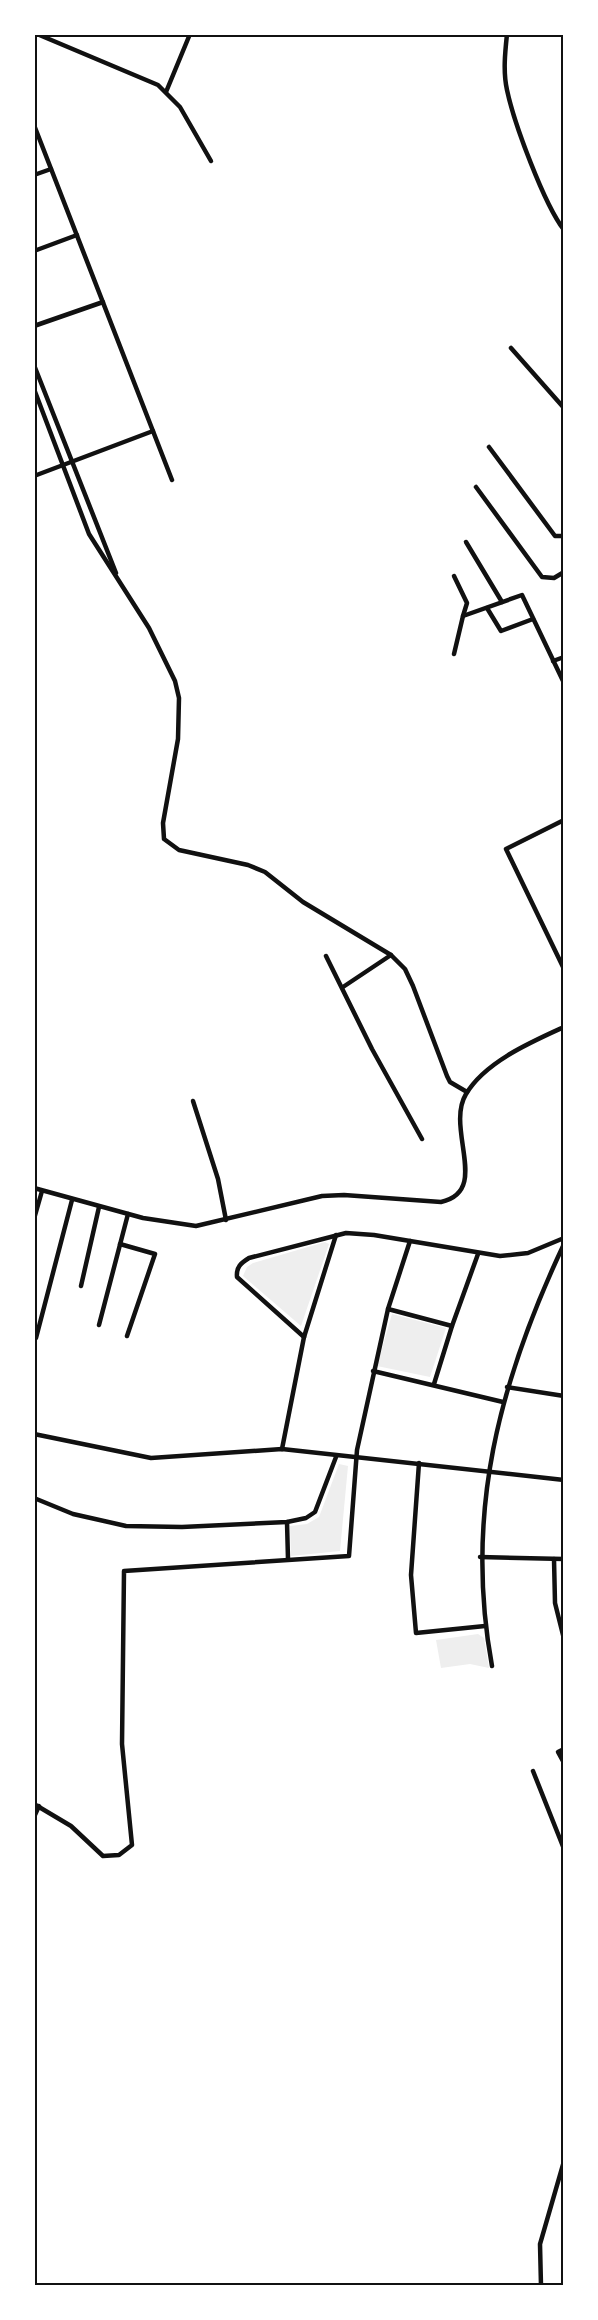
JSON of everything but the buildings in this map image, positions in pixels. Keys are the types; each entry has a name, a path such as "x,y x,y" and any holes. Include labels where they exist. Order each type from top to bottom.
{"street":[{"path":"37,34 143,77 166,92 180,106 211,161"},
{"path":"166,92 190,34"},
{"path":"507,34 504,68 507,90 536,176 564,230"},
{"path":"34,125 172,480"},
{"path":"34,175 51,169"},
{"path":"34,251 77,235"},
{"path":"34,326 103,302"},
{"path":"511,348 564,408"},
{"path":"34,365 118,578"},
{"path":"34,389 86,528 100,555 118,578 168,664 178,690 178,739 162,832 166,842 178,850 238,863 265,872 303,902 391,955 405,969 413,986 450,1082 467,1092"},
{"path":"34,476 153,431"},
{"path":"489,447 555,536 564,536"},
{"path":"476,487 542,577 554,578 564,572"},
{"path":"466,542 502,602"},
{"path":"454,576 467,603 454,654"},
{"path":"463,616 522,595 564,683"},
{"path":"487,608 501,631 533,619"},
{"path":"553,662 564,657"},
{"path":"564,820 506,849 564,969"},
{"path":"343,987 391,955"},
{"path":"326,956 372,1049 422,1139"},
{"path":"34,1188 128,1214 196,1227 322,1196 344,1195 441,1202 452,1200 462,1191 466,1174 458,1115 467,1092 495,1066 523,1048 564,1027"},
{"path":"193,1101 218,1179 226,1220"},
{"path":"34,1220 42,1191"},
{"path":"36,1338 72,1200"},
{"path":"81,1286 99,1207"},
{"path":"99,1325 128,1214"},
{"path":"304,1337 237,1277 236,1271 241,1263 249,1258 336,1235 356,1233 478,1254 521,1255 564,1238"},
{"path":"282,1449 304,1337 336,1235"},
{"path":"34,1817 37,1805 71,1826 103,1856 119,1855 132,1845 122,1744 124,1571 349,1556 356,1458 388,1309 410,1241"},
{"path":"120,1244 155,1254 127,1336"},
{"path":"492,1666 485,1626 480,1557 488,1471 507,1387 533,1309 564,1244"},
{"path":"434,1384 478,1254"},
{"path":"388,1309 452,1326"},
{"path":"373,1371 503,1402"},
{"path":"507,1387 564,1396"},
{"path":"34,1434 151,1458 282,1449 336,1457 419,1463 564,1480"},
{"path":"34,1498 74,1514 126,1526 182,1527 287,1522 306,1518 315,1512 336,1457"},
{"path":"419,1463 411,1575 417,1633 485,1626"},
{"path":"287,1522 288,1559"},
{"path":"480,1557 564,1559"},
{"path":"554,1559 555,1603 564,1639"},
{"path":"564,1749 558,1752 564,1763"},
{"path":"533,1772 564,1850"},
{"path":"541,2286 540,2244 564,2161"}],"shaded area":[{"path":"325,1242 329,1244 301,1326 243,1276 247,1267 253,1263"},
{"path":"392,1314 446,1328 430,1377 377,1366"},
{"path":"339,1464 348,1466 340,1551 291,1556 290,1526 307,1524 319,1517"},
{"path":"478,1634 484,1638 489,1668 470,1664 441,1668 436,1640"}]}
